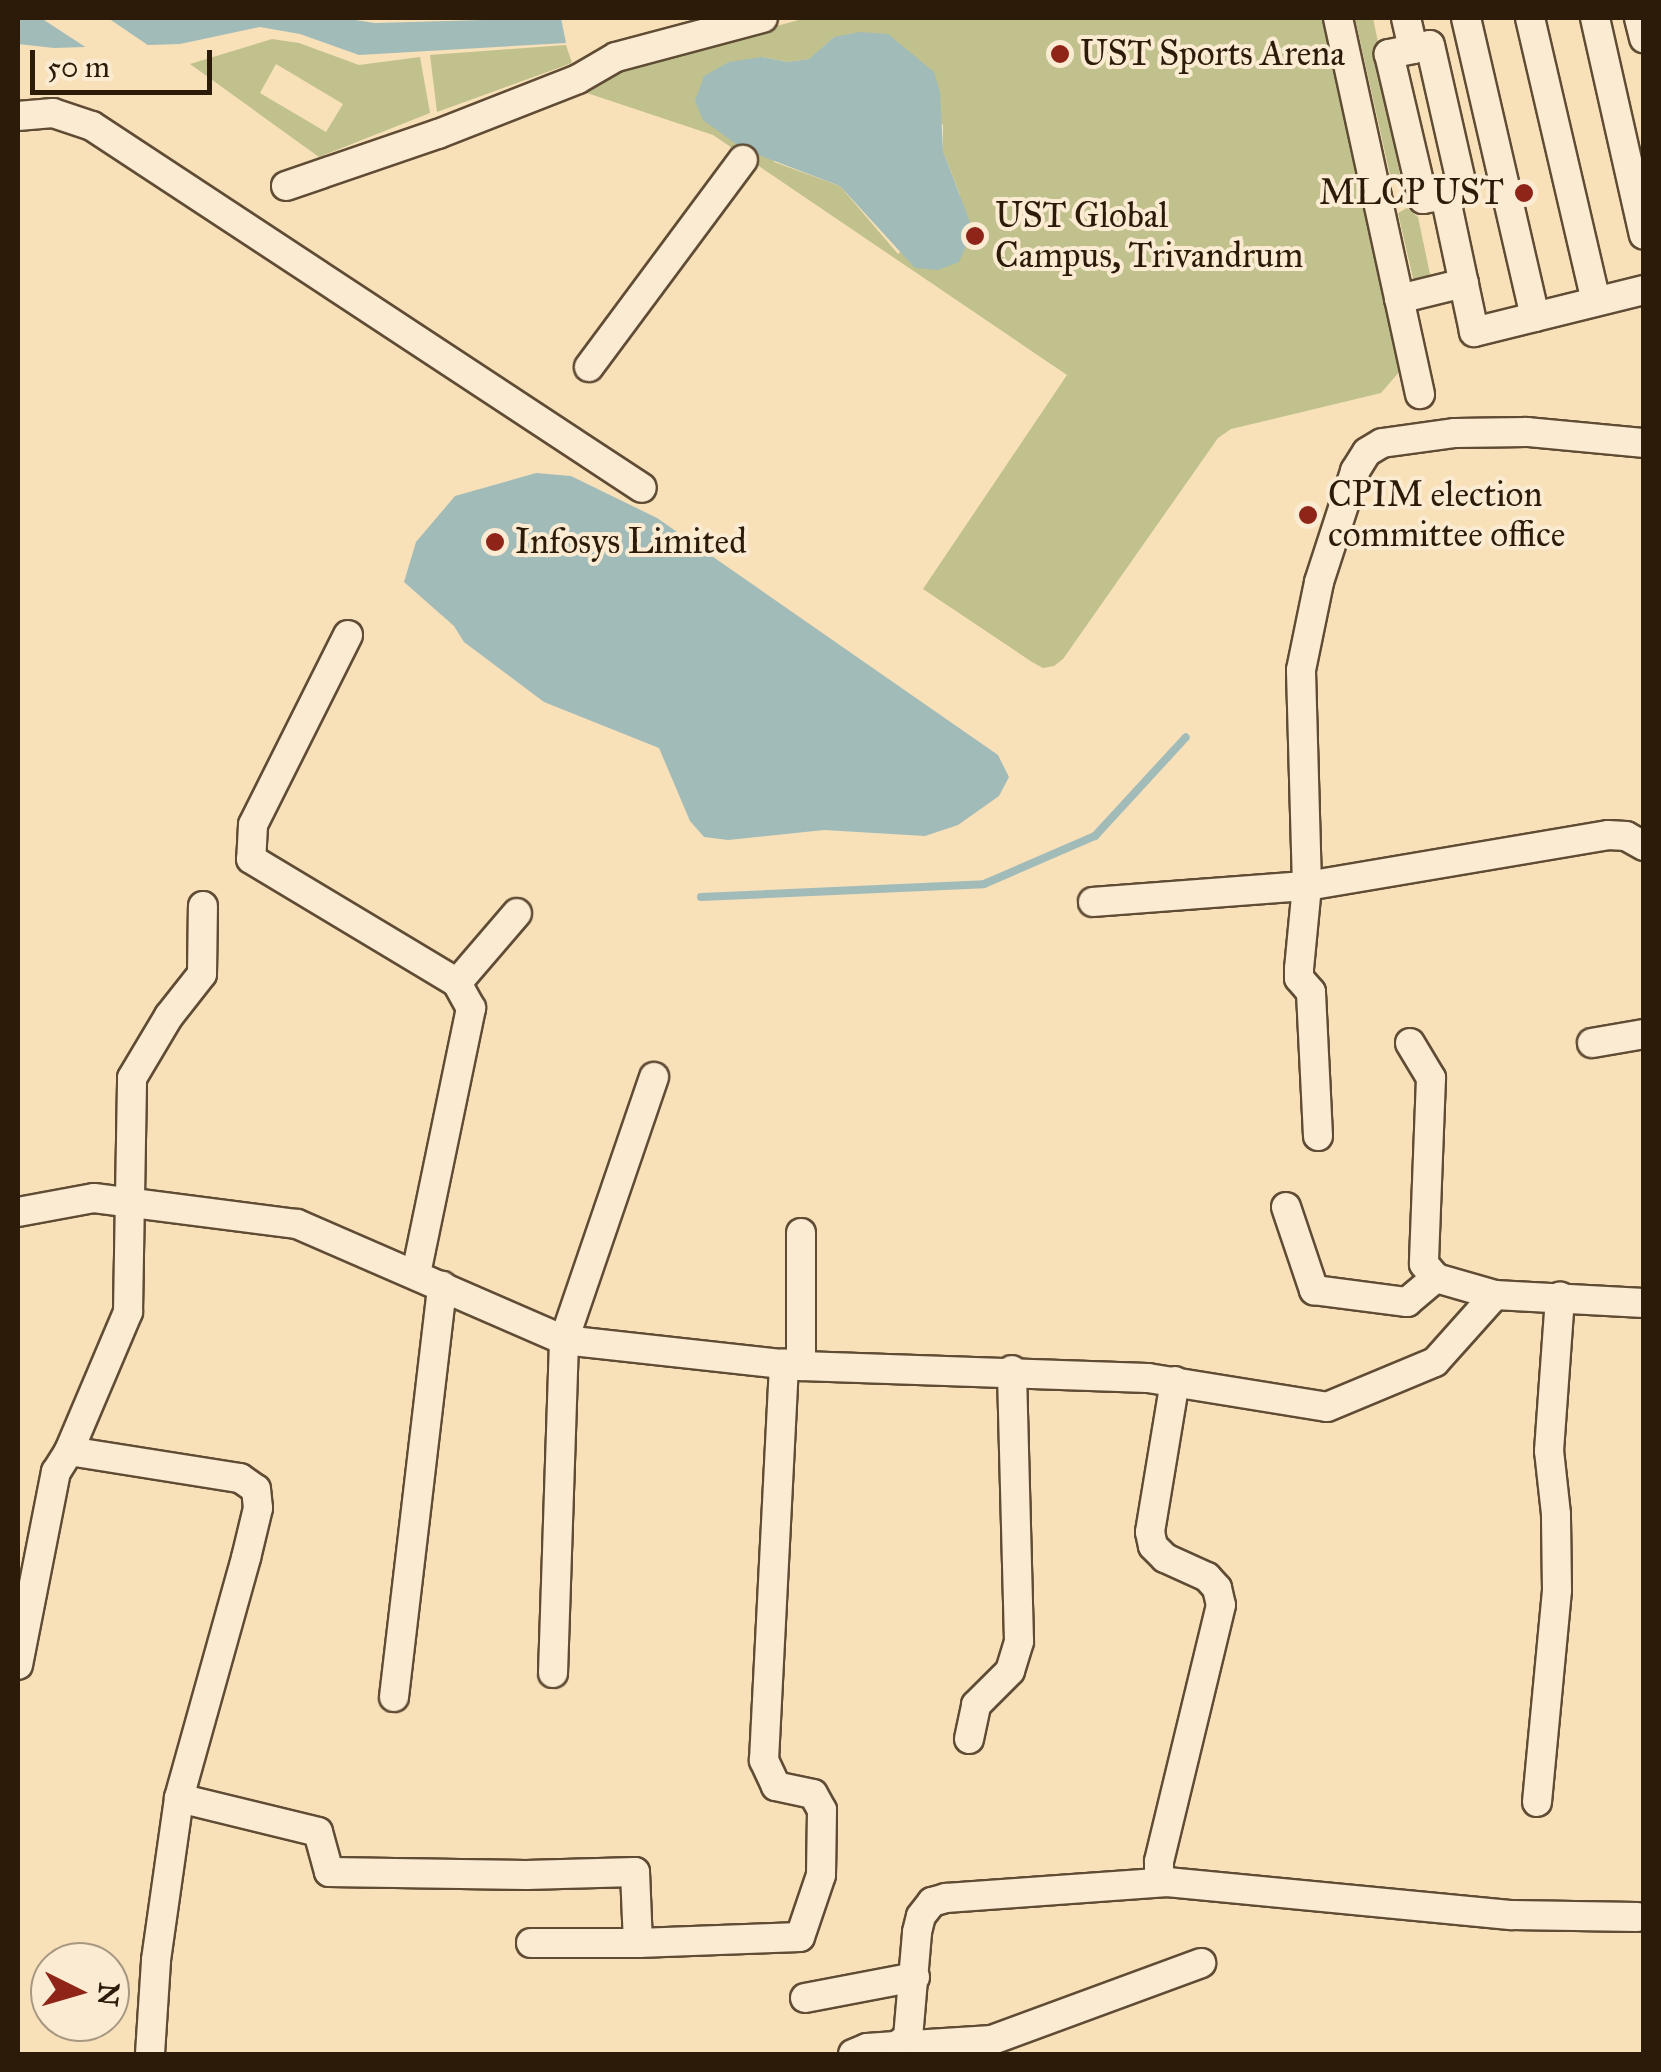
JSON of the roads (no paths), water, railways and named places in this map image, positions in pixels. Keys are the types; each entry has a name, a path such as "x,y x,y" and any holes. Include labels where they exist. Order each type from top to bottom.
{"street":[{"path":"286,186 456,127 578,79 616,58 763,18"},
{"path":"1338,18 1420,394"},
{"path":"1406,18 1413,49"},
{"path":"1466,18 1535,316"},
{"path":"1530,18 1596,302"},
{"path":"1596,18 1644,235"},
{"path":"1639,18 1644,38"},
{"path":"1379,204 1433,194 1464,190 1430,45 1390,54 1433,194 1464,283 1474,332 1644,290"},
{"path":"18,116 53,112 92,126 642,488"},
{"path":"588,367 743,160"},
{"path":"1399,299 1464,283"},
{"path":"1318,1136 1311,992 1299,978 1307,886 1301,670 1319,582 1355,471 1367,452 1382,443 1455,433 1527,432 1644,443"},
{"path":"348,635 253,825 251,859 457,982 471,1008 429,1280 394,1698"},
{"path":"1093,902 1307,886 1608,836 1626,836 1644,846"},
{"path":"18,1664 56,1472 69,1452 128,1312 132,1078 169,1016 202,974 203,906"},
{"path":"457,982 518,914"},
{"path":"1592,1043 1644,1034"},
{"path":"1410,1043 1430,1078 1423,1254 1428,1273 1495,1295 1644,1304"},
{"path":"554,1673 564,1340 654,1077"},
{"path":"18,1212 94,1198 296,1224 564,1340 793,1365 1012,1370 1175,1381 1327,1407 1435,1362 1495,1295"},
{"path":"1286,1207 1314,1290 1406,1302 1436,1278"},
{"path":"532,1943 800,1937 821,1874 822,1810 813,1794 776,1786 764,1760 801,1233"},
{"path":"1537,1802 1557,1590 1556,1514 1549,1451 1560,1296"},
{"path":"969,1738 976,1705 1010,1672 1018,1641 1012,1370"},
{"path":"1166,1882 1158,1862 1221,1605 1216,1588 1206,1578 1165,1558 1153,1546 1150,1532 1175,1381"},
{"path":"69,1452 240,1478 256,1488 258,1508 246,1558 179,1798 156,1960 150,2054"},
{"path":"179,1798 318,1832 330,1872 526,1876 635,1872 638,1943"},
{"path":"896,2046 908,2038 912,2024 921,1916 932,1902 946,1898 1166,1882 1512,1915 1637,1917"},
{"path":"853,2054 867,2048 992,2040 1202,1963"},
{"path":"806,1998 915,1977"}],"water":[{"path":"18,18 342,18 375,23 561,18 566,43 359,55 300,34 260,27 180,44 54,48 18,44"},
{"path":"860,32 888,34 934,72 940,92 943,151 973,230 959,262 938,270 915,268 840,186 743,149 703,120 695,101 704,76 729,62 762,57 788,62 809,59 834,37"},
{"path":"536,473 571,476 657,518 998,755 1009,777 999,796 958,825 925,836 824,830 728,840 704,837 690,821 659,748 544,702 464,642 454,626 404,582 416,542 455,496"}],"waterway":[{"path":"701,897 984,884 1095,836 1186,737"}],"place":[{"name":"UST Sports Arena","path":"1060,54"},
{"name":"MLCP UST","path":"1524,193"},
{"name":"UST Global Campus, Trivandrum","path":"975,236"},
{"name":"CPIM election committee office","path":"1308,515"},
{"name":"Infosys Limited","path":"495,542"}]}
